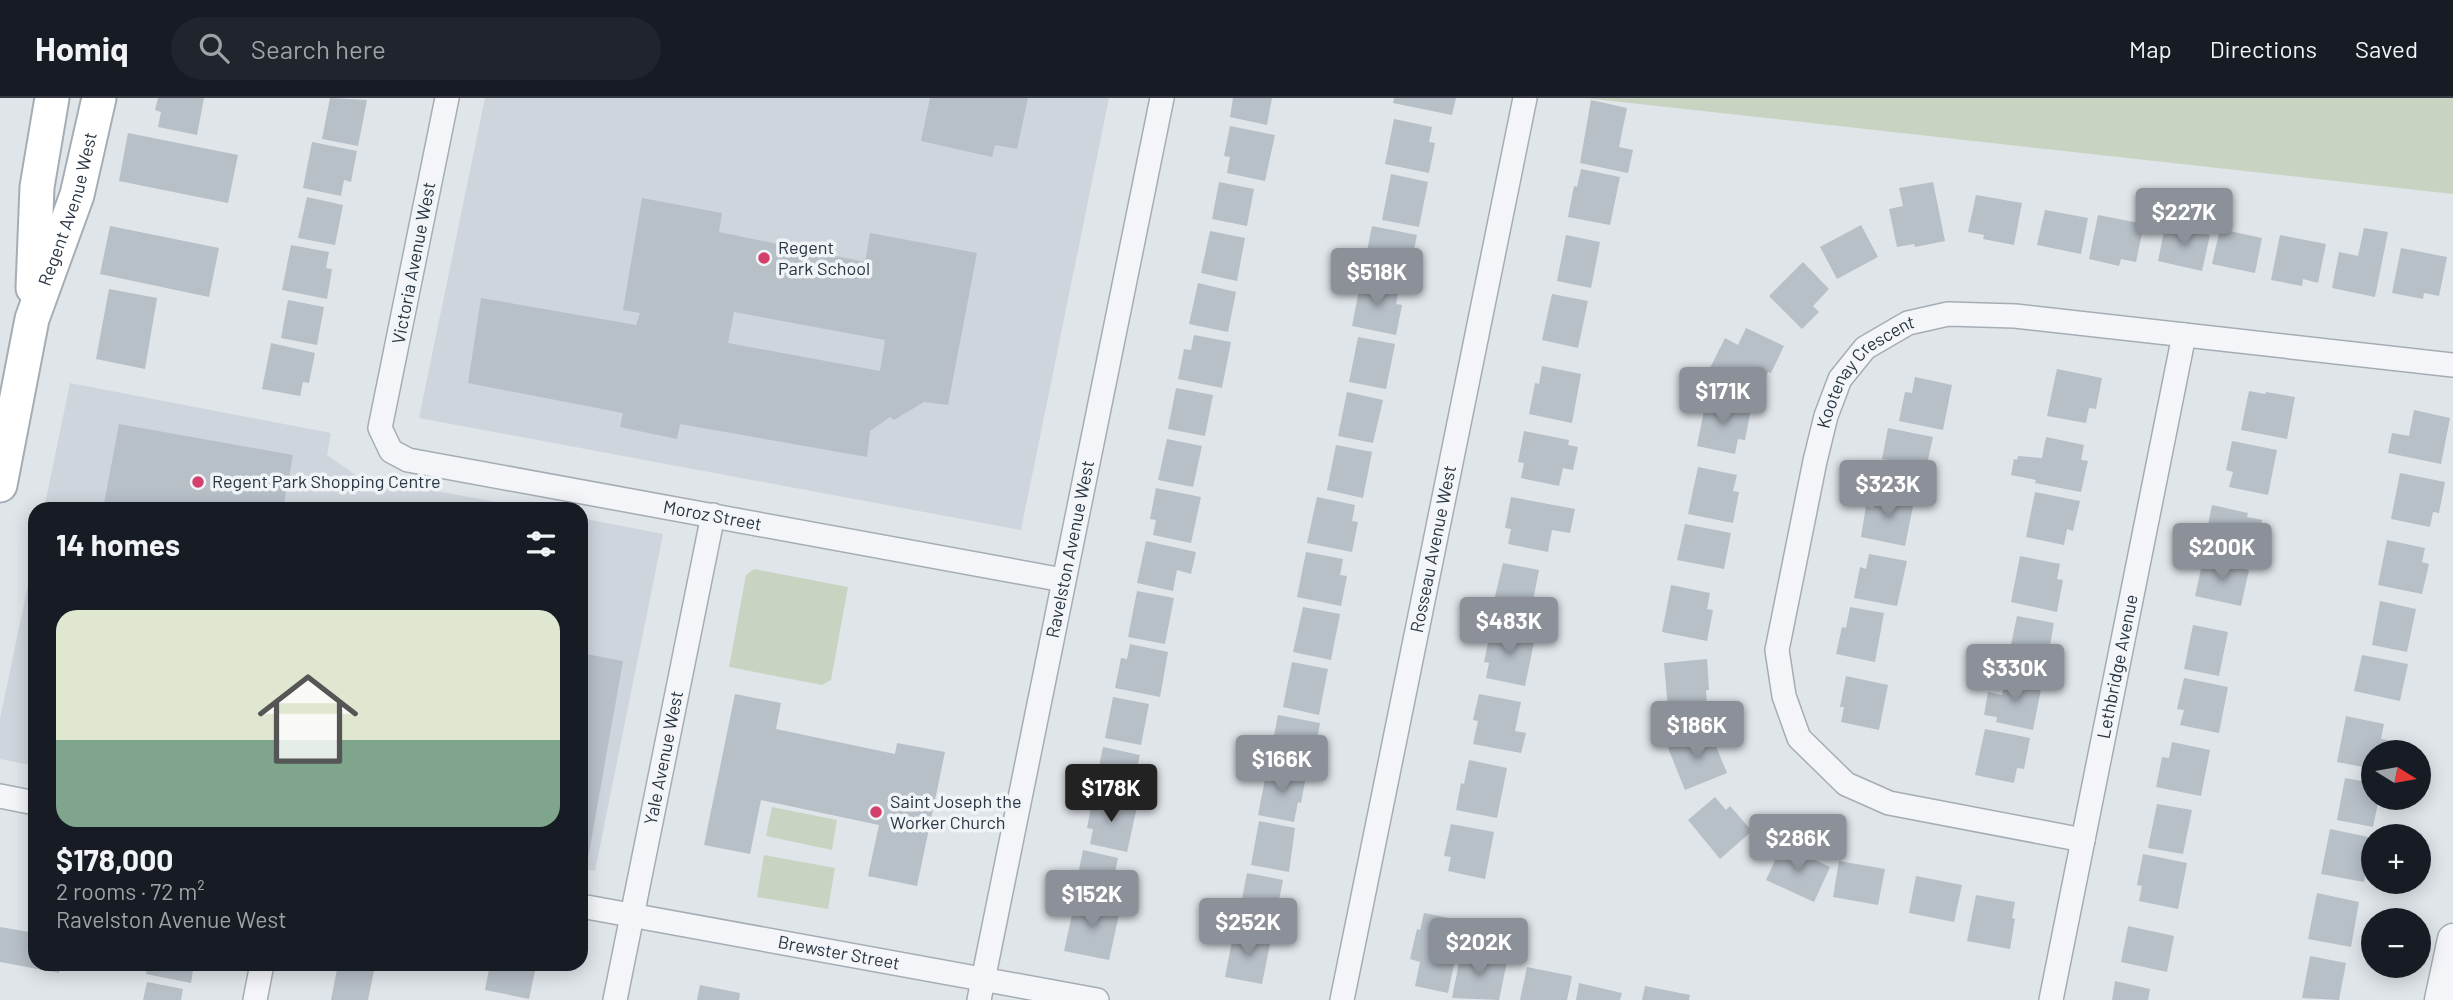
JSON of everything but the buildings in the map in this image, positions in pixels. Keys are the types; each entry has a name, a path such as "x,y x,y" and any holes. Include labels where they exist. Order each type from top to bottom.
{"main road":[{"name":"Regent Avenue West","path":"32,319 37,187 52,98"},
{"name":"Regent Avenue West","path":"0,485 10,386 77,195 99,98"}],"street":[{"name":"Victoria Avenue West","path":"380,428 447,98"},
{"name":"Ravelston Avenue West","path":"981,990 1161,98"},
{"name":"Rosseau Avenue West","path":"1342,1000 1525,98"},
{"name":"Kootenay Crescent","path":"2083,840 1889,803 1846,784 1798,738 1784,696 1777,650 1809,488 1826,416 1840,379 1865,348 1908,323 1948,314 2015,316 2453,365"},
{"name":"Lethbridge Avenue","path":"2051,1000 2184,335"},
{"name":"Moroz Street","path":"380,428 391,451 408,460 1063,580"},
{"name":"Yale Avenue West","path":"615,1000 713,515"},
{"path":"0,796 28,802"},
{"name":"Brewster Street","path":"588,907 981,990 1097,1000"},
{"path":"2440,1000 2453,939"},
{"path":"255,1000 261,971"}],"shaded area":[{"name":"Regent Park School","path":"485,98 1109,98 1021,530 419,418"},
{"path":"70,383 331,433 327,455 381,493 393,483 496,502 45,502"},
{"path":"588,519 663,534 595,871 588,870"},
{"path":"28,585 28,765 0,759 0,719"}],"green space":[{"path":"1585,98 2453,98 2453,194"},
{"path":"754,569 848,587 831,680 822,685 729,667 746,575"},
{"path":"772,807 837,820 832,850 766,836"},
{"path":"764,855 835,868 828,909 757,897"}],"place":[{"name":"Regent Park School","path":"764,258"},
{"name":"Regent Park Shopping Centre","path":"198,482"},
{"name":"Saint Joseph the Worker Church","path":"876,812"}]}
